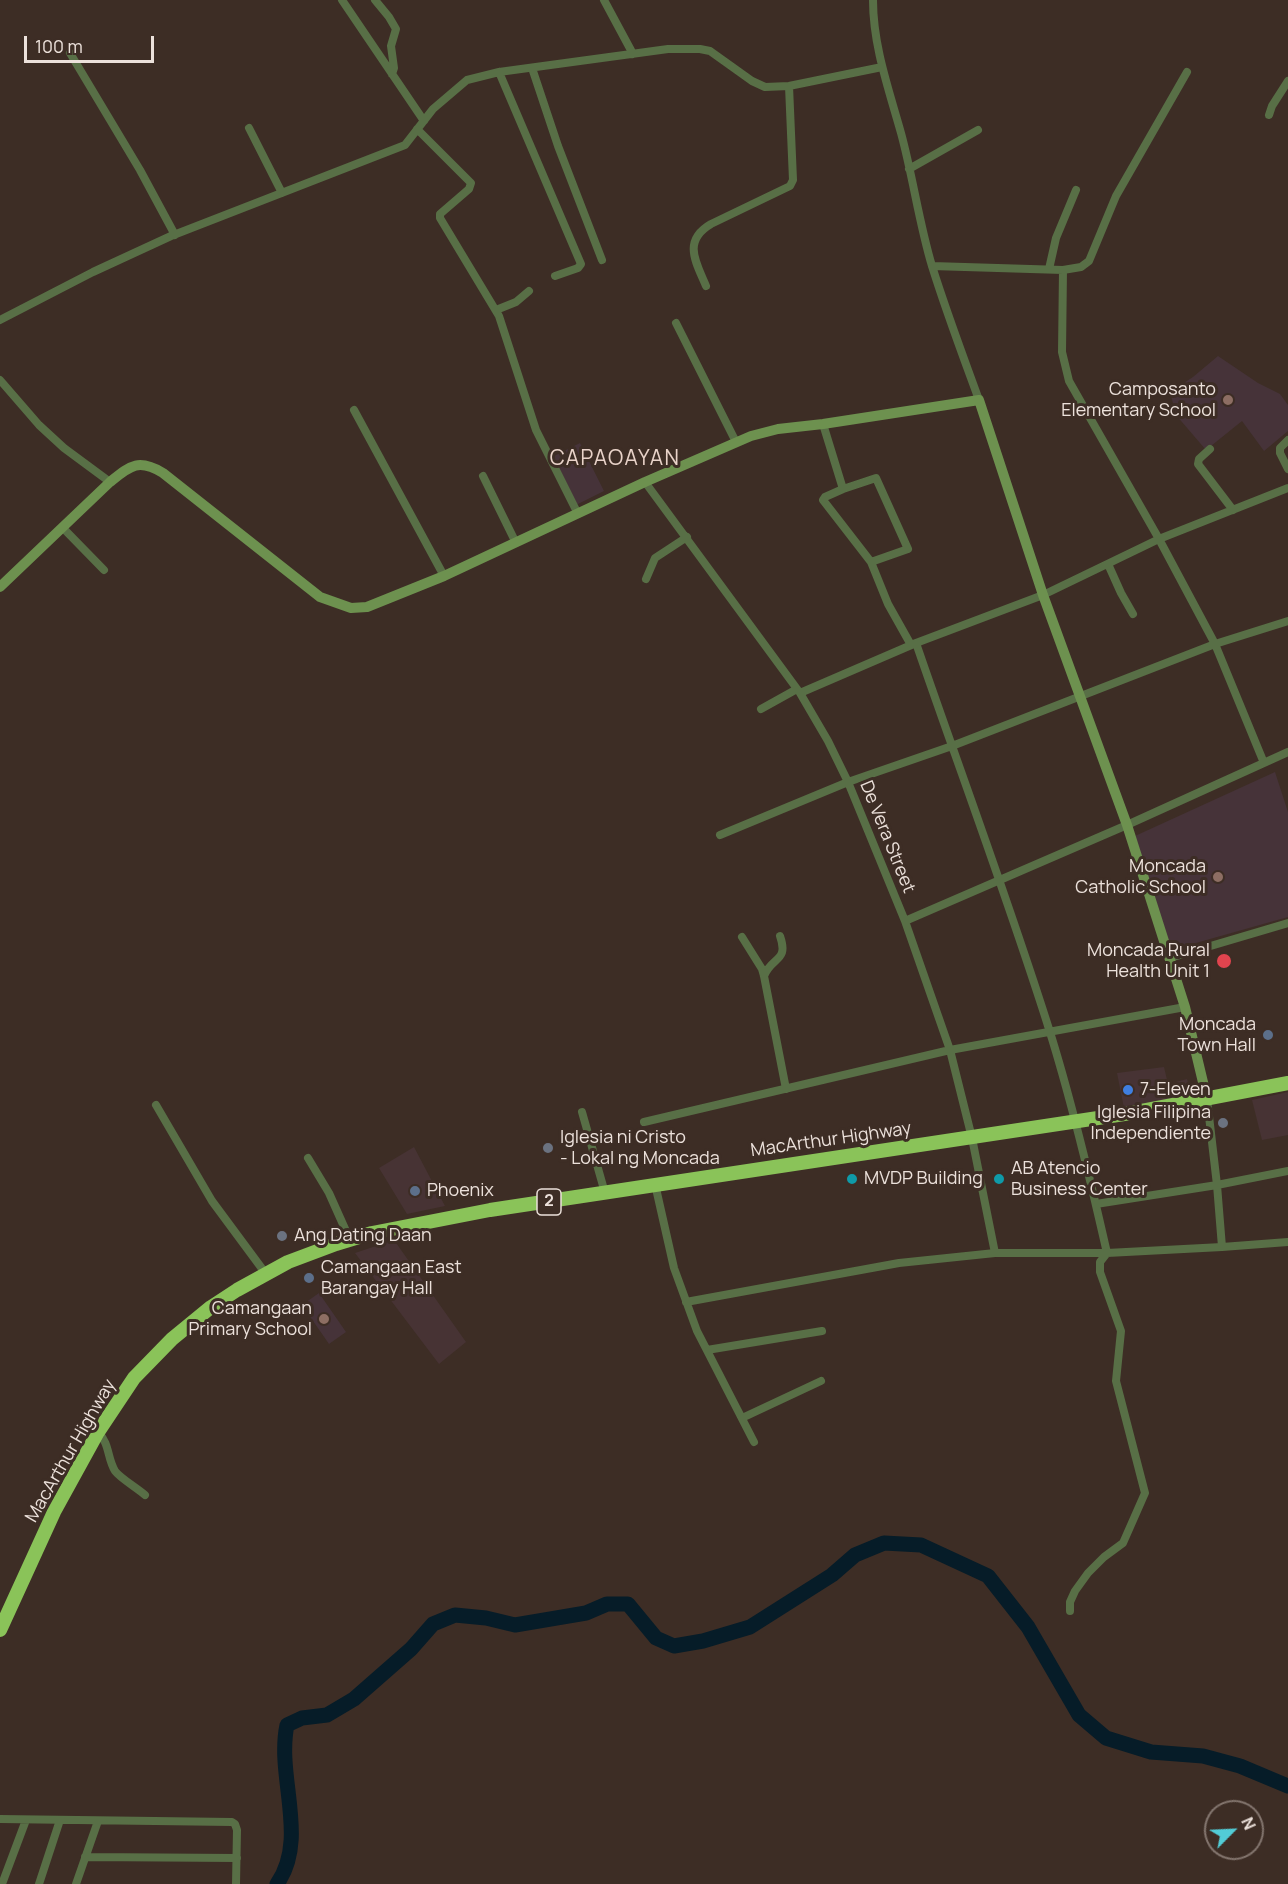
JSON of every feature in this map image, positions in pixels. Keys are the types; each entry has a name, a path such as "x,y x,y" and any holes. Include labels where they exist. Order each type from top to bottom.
{"highway":[{"name":"MacArthur Highway","path":"0,1630 54,1512 98,1432 134,1378 166,1345 211,1307 266,1274 307,1254 350,1240 423,1222 655,1184 1074,1122 1288,1083"}],"street":[{"path":"342,0 424,121"},
{"path":"375,0 396,29 391,46 394,59 392,75"},
{"path":"604,0 633,54"},
{"path":"873,0 873,21 882,67 932,266 1043,595 1127,825 1185,1007 1208,1099 1222,1247"},
{"path":"0,320 93,272 176,234 405,145 433,109 466,80 499,72 668,49 710,51 752,81 765,87 789,86 882,67"},
{"path":"70,53 176,234"},
{"path":"532,68 558,146 603,260"},
{"path":"499,72 581,264 578,268 555,276"},
{"path":"932,266 1063,270 1081,267 1089,261 1116,196 1188,72"},
{"path":"1269,115 1288,81"},
{"path":"706,286 694,256 695,237 702,229 790,186 794,180 789,86"},
{"path":"249,128 282,193"},
{"path":"417,129 471,183 469,189 440,214 440,218 496,310 536,430 578,514"},
{"path":"909,169 978,130"},
{"path":"1049,269 1056,238 1076,190"},
{"path":"1063,270 1062,352 1069,381 1159,539 1215,644 1264,763"},
{"path":"496,310 516,302 529,291"},
{"path":"676,323 736,442"},
{"path":"0,380 39,425 64,448 110,482"},
{"path":"0,586 110,482 131,466 138,464 154,467 163,472 320,597 351,608 367,607 444,576 736,442 778,429 979,400"},
{"path":"354,410 444,576"},
{"path":"823,424 843,489"},
{"path":"1288,440 1280,448 1288,469"},
{"path":"1210,449 1199,459 1198,464 1233,510"},
{"path":"483,476 516,543"},
{"path":"871,562 905,551 908,546 876,478 843,489 823,500 871,562 888,604 913,644 952,746 1000,880 1049,1030 1107,1253 1101,1262 1100,1272 1121,1331 1116,1381 1145,1493 1123,1543 1088,1573 1075,1591 1070,1602 1070,1611"},
{"name":"De Vera Street","path":"645,482 799,691 828,741 848,782 905,921 950,1050 972,1138 995,1253"},
{"path":"761,709 913,644 1043,595 1159,539 1288,488"},
{"path":"63,528 104,570"},
{"path":"646,579 654,558 687,537"},
{"path":"1108,564 1133,614"},
{"path":"720,834 848,782 1080,698 1215,644 1288,621"},
{"path":"905,921 1288,752"},
{"path":"1170,958 1288,923"},
{"path":"764,976 767,969 781,957 784,946 780,936"},
{"path":"742,937 762,969 786,1089"},
{"path":"644,1122 950,1050 1049,1030 1185,1007"},
{"path":"156,1105 212,1201 266,1274"},
{"path":"582,1112 605,1192"},
{"path":"308,1158 329,1193 350,1240"},
{"path":"1096,1204 1288,1171"},
{"path":"655,1184 674,1268 686,1302 707,1350 754,1442"},
{"path":"686,1302 899,1263 995,1253 1107,1253 1288,1242"},
{"path":"707,1350 822,1331"},
{"path":"742,1418 821,1381"},
{"path":"98,1432 108,1446 112,1463 118,1474 145,1495"},
{"path":"0,1820 232,1822 237,1830 236,1884"},
{"path":"2,1884 26,1820"},
{"path":"39,1884 60,1820"},
{"path":"76,1884 98,1821"},
{"path":"85,1857 237,1858"}],"shaded area":[{"name":"Camposanto Elementary School","path":"1218,356 1258,383 1280,394 1288,405 1288,431 1264,451 1242,421 1206,450 1176,415 1170,392"},
{"path":"580,443 604,491 576,505 552,457"},
{"name":"Moncada Catholic School","path":"1275,772 1288,812 1288,917 1171,950 1135,836"},
{"path":"1164,1067 1168,1084 1187,1079 1191,1094 1124,1108 1117,1073"},
{"path":"1288,1092 1288,1135 1262,1140 1252,1100"},
{"path":"414,1147 445,1206 407,1214 379,1168"},
{"path":"394,1240 466,1342 439,1364 355,1253"},
{"name":"Camangaan Primary School","path":"319,1293 346,1332 329,1344 302,1305"}],"waterway":[{"path":"277,1884 286,1866 291,1847 290,1807 285,1765 287,1725 302,1718 327,1715 354,1699 411,1649 433,1624 455,1615 486,1618 515,1625 586,1613 607,1604 628,1604 656,1638 674,1646 703,1641 750,1627 832,1575 855,1555 884,1543 921,1545 988,1576 1028,1627 1079,1715 1106,1738 1151,1752 1203,1756 1240,1766 1288,1786"}],"place":[{"name":"Camposanto Elementary School","path":"1228,400"},
{"name":"Moncada Catholic School","path":"1218,877"},
{"name":"Moncada Rural Health Unit 1","path":"1224,961"},
{"name":"Moncada Town Hall","path":"1268,1035"},
{"name":"7-Eleven","path":"1128,1090"},
{"name":"Iglesia Filipina Independiente","path":"1223,1123"},
{"name":"Iglesia ni Cristo - Lokal ng Moncada","path":"548,1148"},
{"name":"MVDP Building","path":"852,1179"},
{"name":"AB Atencio Business Center","path":"999,1179"},
{"name":"Phoenix","path":"415,1191"},
{"name":"Ang Dating Daan","path":"282,1236"},
{"name":"Camangaan East Barangay Hall","path":"309,1278"},
{"name":"Camangaan Primary School","path":"324,1319"}],"district":[{"name":"CAPAOAYAN","path":"615,459"}]}
